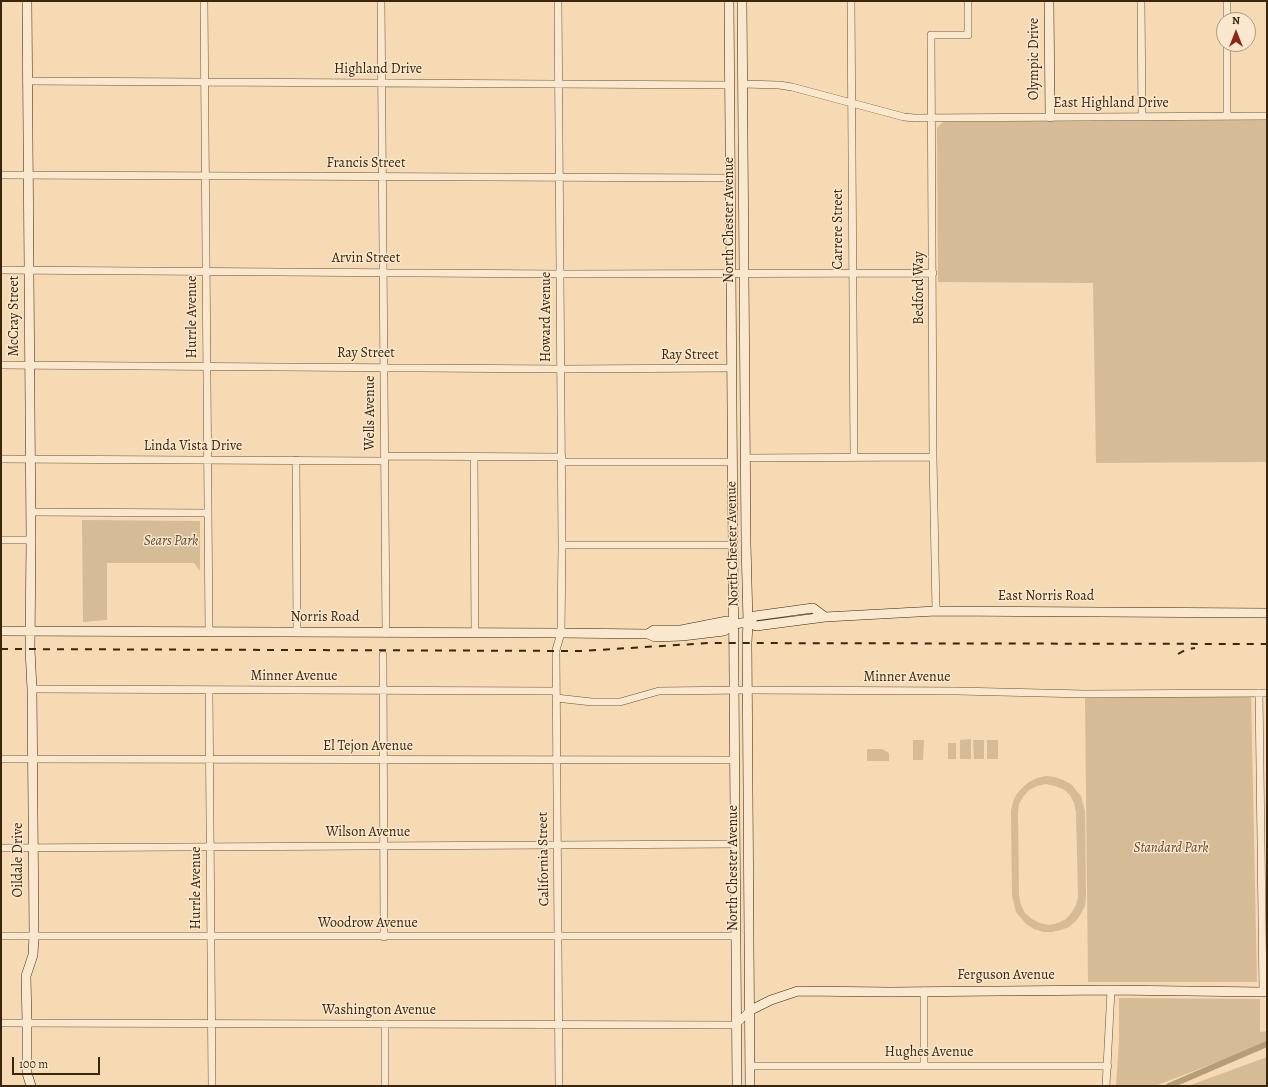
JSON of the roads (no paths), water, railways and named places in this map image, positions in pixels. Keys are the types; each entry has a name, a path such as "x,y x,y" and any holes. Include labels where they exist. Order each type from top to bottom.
{"street":[{"name":"McCray Street","path":"26,1 31,512 30,631"},
{"name":"Hurrle Avenue","path":"204,1 209,632"},
{"name":"Wells Avenue","path":"381,1 386,633"},
{"name":"Howard Avenue","path":"558,1 562,460 561,633"},
{"name":"North Chester Avenue","path":"729,1 737,1086"},
{"name":"North Chester Avenue","path":"742,1 745,458 748,622 747,690 750,1086"},
{"name":"Carrere Street","path":"851,1 854,457"},
{"name":"Bedford Way","path":"936,611 933,457 931,35 968,35 968,1"},
{"name":"Olympic Drive","path":"1049,1 1050,117"},
{"path":"1141,1 1142,117"},
{"path":"1227,1 1227,12"},
{"path":"1227,52 1227,116"},
{"name":"Highland Drive","path":"27,81 729,84"},
{"path":"729,84 734,87 743,113"},
{"name":"East Highland Drive","path":"743,84 779,85 792,87 904,117 1267,116"},
{"name":"Francis Street","path":"1,175 730,178"},
{"name":"Arvin Street","path":"1,270 560,274 933,273"},
{"name":"Ray Street","path":"1,365 561,369 732,368"},
{"path":"732,435 739,455 745,458 933,457"},
{"path":"474,457 475,633"},
{"name":"Linda Vista Drive","path":"1,459 296,460 474,457 562,460 732,462"},
{"path":"296,460 297,632"},
{"path":"31,512 208,513"},
{"path":"1,540 31,540"},
{"path":"562,545 733,545"},
{"name":"East Norris Road","path":"734,624 748,622 756,626 825,617 936,611 1267,613"},
{"name":"Norris Road","path":"1,631 561,633 648,634 655,637 682,636 724,631 734,624"},
{"name":"Oildale Drive","path":"30,631 32,689 34,936 33,955 26,976 26,1022 27,1073 31,1086"},
{"name":"California Street","path":"559,1086 556,650 561,633"},
{"path":"383,655 384,937"},
{"name":"Minner Avenue","path":"32,689 383,690 556,694 592,702 620,702 659,691 957,691 1085,694 1263,693"},
{"name":"Hurrle Avenue","path":"209,690 212,1086"},
{"path":"1263,693 1265,991"},
{"name":"El Tejon Avenue","path":"1,759 556,761 734,760"},
{"name":"Wilson Avenue","path":"1,848 735,844"},
{"name":"Woodrow Avenue","path":"1,936 736,936"},
{"path":"1106,1086 1111,990"},
{"name":"Ferguson Avenue","path":"749,1010 771,1000 798,991 1265,991"},
{"path":"924,991 924,1066"},
{"path":"736,1025 749,1010"},
{"name":"Washington Avenue","path":"1,1023 736,1025"},
{"path":"385,1024 385,1086"},
{"name":"Hughes Avenue","path":"750,1066 1108,1066"}],"waterway":[{"path":"1169,1086 1267,1044"}],"railway":[{"path":"1,649 582,651 709,643 1267,644"},
{"path":"1178,654 1185,650 1195,648"}],"park label":[{"name":"Sears Park","path":"171,542"},
{"name":"Standard Park","path":"1171,849"}]}
